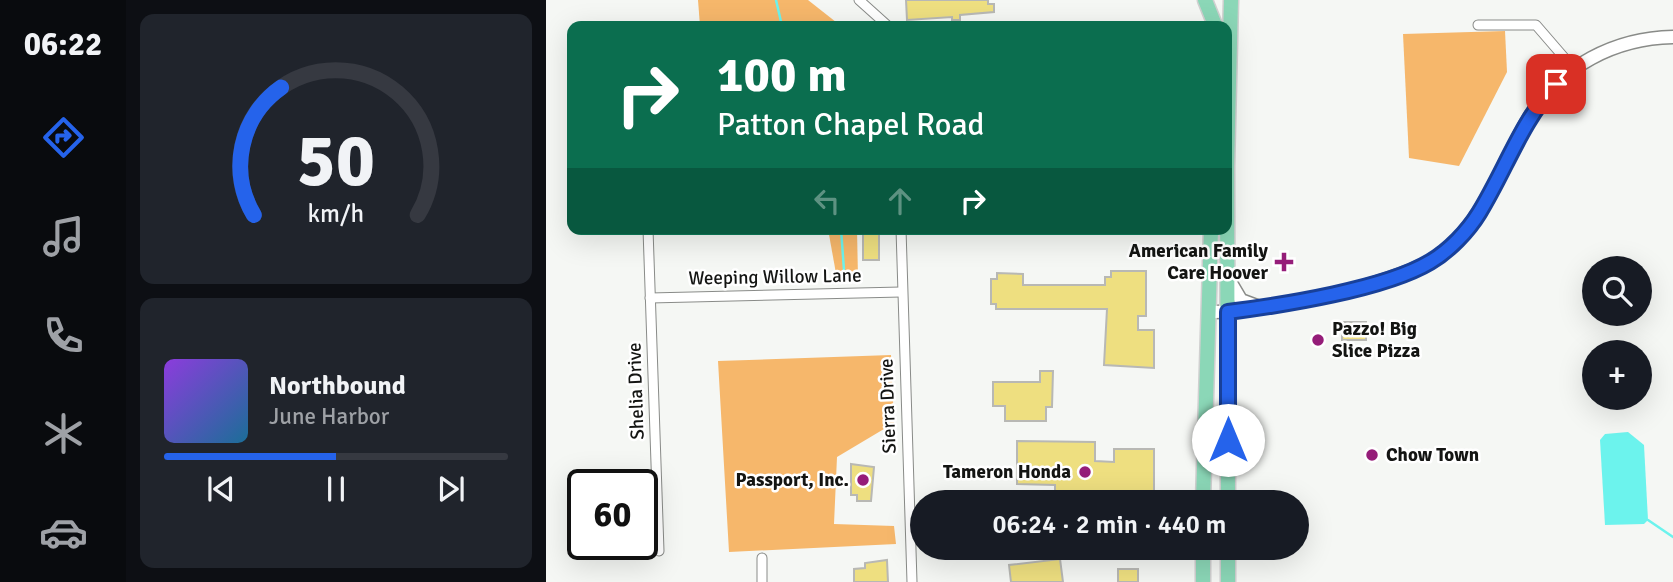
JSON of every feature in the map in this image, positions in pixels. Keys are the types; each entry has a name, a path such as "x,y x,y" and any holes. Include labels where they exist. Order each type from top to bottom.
{"main road":[{"path":"1205,0 1213,21"},
{"path":"1215,21 1216,0"},
{"path":"1230,21 1231,0"},
{"path":"1203,490 1211,235"},
{"path":"1228,235 1228,490"},
{"path":"1203,560 1203,582"},
{"path":"1228,560 1228,582"}],"street":[{"path":"859,0 882,21"},
{"path":"1478,25 1535,25 1574,69"},
{"path":"1210,312 1261,308 1393,278 1430,262 1445,251 1478,215 1530,116 1542,99 1574,69 1622,44 1673,37"},
{"name":"Shelia Drive","path":"648,235 659,551"},
{"name":"Sierra Drive","path":"901,235 912,582"},
{"path":"1228,278 1241,300 1261,308"},
{"name":"Weeping Willow Lane","path":"650,298 901,292"},
{"path":"762,558 762,582"}],"shaded area":[{"path":"698,0 808,0 835,21 700,21"},
{"path":"1505,31 1507,72 1459,166 1409,158 1403,34"},
{"path":"829,235 857,235 858,278 837,279"},
{"path":"891,355 894,423 837,457 834,524 894,526 896,544 729,552 718,361"}],"water":[{"path":"1628,432 1644,445 1648,520 1644,524 1605,525 1600,440 1605,434"}],"building":[{"path":"906,0 988,0 988,4 994,4 994,12 960,15 960,20 952,20 952,17 907,20"},
{"path":"863,235 879,235 879,260 863,260"},
{"path":"1111,271 1146,271 1146,316 1138,316 1138,330 1154,330 1154,368 1104,365 1107,309 996,309 996,304 991,304 991,279 997,279 997,273 1023,274 1023,285 1105,285 1105,277 1111,277"},
{"path":"1342,322 1366,322 1366,340 1342,340"},
{"path":"1040,371 1053,371 1052,407 1046,407 1046,421 1005,421 1005,406 993,406 993,382 1040,382"},
{"name":"Tameron Honda","path":"1017,441 1095,442 1095,461 1114,462 1114,449 1154,449 1154,490 1055,490 1055,485 1017,484"},
{"name":"Passport, Inc.","path":"851,464 874,467 871,501 857,501 857,495 851,495"},
{"path":"887,560 888,582 854,582 854,569 865,568 865,563"},
{"path":"1060,560 1063,582 1011,582 1009,565"},
{"path":"1118,569 1138,569 1138,582 1118,582"}],"waterway":[{"path":"776,0 781,21"},
{"path":"841,235 844,270"},
{"path":"1648,520 1673,537"}],"place":[{"name":"American Family Care Hoover","path":"1284,262"},
{"name":"Pazzo! Big Slice Pizza","path":"1318,340"},
{"name":"Chow Town","path":"1372,455"},
{"name":"Tameron Honda","path":"1085,472"},
{"name":"Passport, Inc.","path":"863,480"}],"route":[{"path":"1228,440 1228,312 1261,308 1372,284 1430,262 1445,251 1478,215 1530,116 1556,84"}]}
